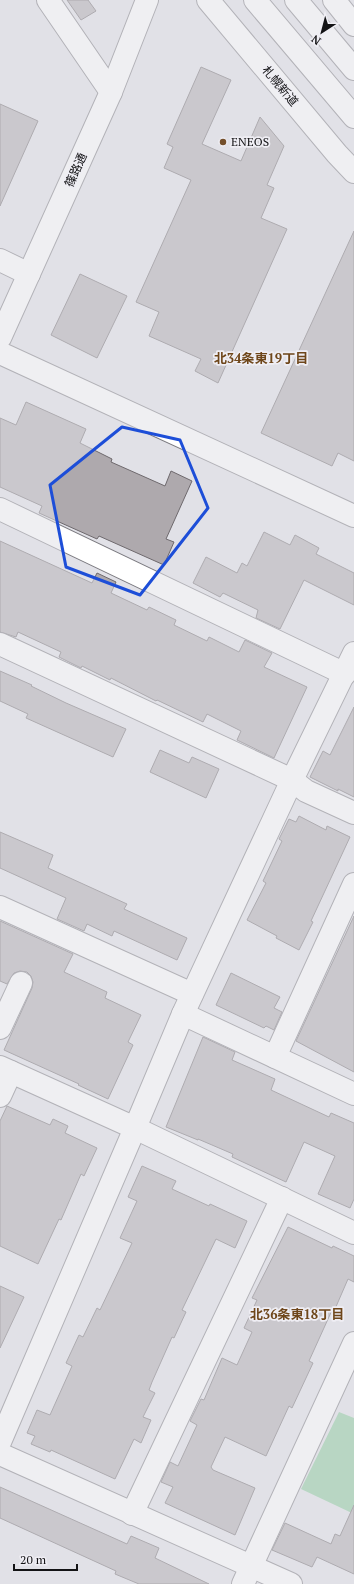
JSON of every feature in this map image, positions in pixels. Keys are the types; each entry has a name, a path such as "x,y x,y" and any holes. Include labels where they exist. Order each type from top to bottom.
{"main road":[{"path":"48,0 111,92"},
{"name":"篠路通","path":"0,338 111,92 147,0"},
{"name":"札幌新道","path":"208,0 337,154 354,172"},
{"path":"255,0 354,117"},
{"path":"296,0 354,69"},
{"path":"334,0 354,25"},
{"path":"0,260 29,274"},
{"path":"0,353 354,516"},
{"path":"0,509 345,674"},
{"path":"0,644 292,780 306,791 354,813"},
{"path":"0,1442 183,1014 292,780 354,653"},
{"path":"275,1057 354,884"},
{"path":"0,907 192,994"},
{"path":"0,1028 21,983"},
{"path":"183,1014 354,1094"},
{"path":"0,1096 5,1069 135,1128 354,1233"},
{"path":"132,1514 282,1198"},
{"path":"247,1575 354,1344"},
{"path":"0,1454 132,1514 247,1575 291,1584"}],"highlighted area":[{"path":"122,427 180,440 208,508 140,595 66,567 50,485"}],"green space":[{"path":"339,1412 354,1418 354,1514 301,1489"}],"building":[{"path":"67,0 88,0 96,11 81,20"},
{"path":"201,67 231,80 202,144 241,161 260,117 284,146 267,185 274,188 261,218 287,229 218,383 195,371 201,359 149,336 159,312 136,302 191,180 164,168 173,147 167,144"},
{"path":"0,104 38,121 0,206"},
{"path":"354,231 354,461 338,453 332,466 261,433"},
{"path":"80,274 127,296 97,358 51,335"},
{"path":"26,402 86,429 80,443 112,459 111,462 165,486 171,471 192,481 166,539 174,542 164,565 99,536 97,539 39,513 42,506 0,487 0,418 16,425"},
{"path":"264,532 290,545 295,535 319,548 316,554 354,573 354,605 304,580 280,629 256,618 258,610 223,593 220,597 193,583 206,557 237,573 242,563 247,566"},
{"path":"0,541 92,583 97,573 116,582 111,593 147,610 149,607 176,620 174,625 207,641 209,637 239,652 245,640 272,653 264,667 307,687 274,758 237,740 241,731 207,714 203,722 157,700 156,701 111,678 110,680 82,666 81,668 59,657 61,652 18,632 16,637 0,632"},
{"path":"0,671 32,685 31,686 66,703 126,729 113,757 26,718 28,714 0,701"},
{"path":"354,707 354,797 310,777 323,751 330,755"},
{"path":"160,750 189,763 192,757 219,769 206,798 150,772"},
{"path":"299,816 326,830 327,826 350,837 311,921 313,922 299,950 247,920 266,883 263,881 282,841 279,839 289,819 296,822"},
{"path":"0,832 53,855 48,868 127,904 124,909 187,938 177,960 114,931 112,936 87,924 84,931 57,919 66,898 0,868"},
{"path":"354,916 354,1072 296,1041"},
{"path":"0,921 73,954 64,972 107,992 105,998 141,1015 128,1042 133,1045 108,1099 78,1085 79,1084 4,1050 32,988 33,982 31,976 27,972 20,971 14,973 7,984 0,981"},
{"path":"231,973 280,997 274,1008 282,1012 274,1030 266,1026 264,1028 216,1005"},
{"path":"203,1037 235,1052 232,1060 275,1079 271,1090 329,1117 331,1113 354,1123 354,1199 350,1208 318,1194 335,1156 304,1142 286,1182 232,1157 233,1154 166,1127"},
{"path":"7,1106 50,1125 53,1119 68,1126 65,1133 97,1148 84,1176 81,1174 61,1220 59,1219 38,1264 0,1246 0,1121"},
{"path":"142,1166 176,1181 172,1189 247,1221 235,1248 216,1239 182,1310 186,1312 174,1338 172,1337 149,1390 155,1393 143,1417 151,1420 141,1443 134,1439 115,1479 51,1450 50,1452 31,1444 35,1436 27,1433 37,1410 50,1415 72,1366 66,1363 79,1335 83,1337 97,1308 100,1310 132,1243 120,1238 137,1201 128,1197"},
{"path":"288,1227 332,1248 333,1246 354,1256 354,1282 348,1279 335,1309 333,1308 309,1361 313,1363 292,1408 289,1406 266,1456 225,1437 211,1467 213,1470 255,1488 235,1535 165,1503 173,1487 161,1482 170,1462 178,1466 197,1425 190,1421 201,1399 204,1400 222,1358 237,1365 252,1332 244,1328 257,1300 252,1298"},
{"path":"0,1286 24,1297 0,1348"},
{"path":"0,1487 127,1544 131,1536 159,1548 155,1558 209,1584 139,1584 115,1574 116,1571 0,1518"},
{"path":"354,1505 354,1574 317,1557 312,1567 272,1550 285,1523 331,1544 335,1534 340,1536"}],"place":[{"name":"ENEOS","path":"223,142"}],"district":[{"name":"北34条東19丁目","path":"261,358"},
{"name":"北36条東18丁目","path":"297,1314"}]}
